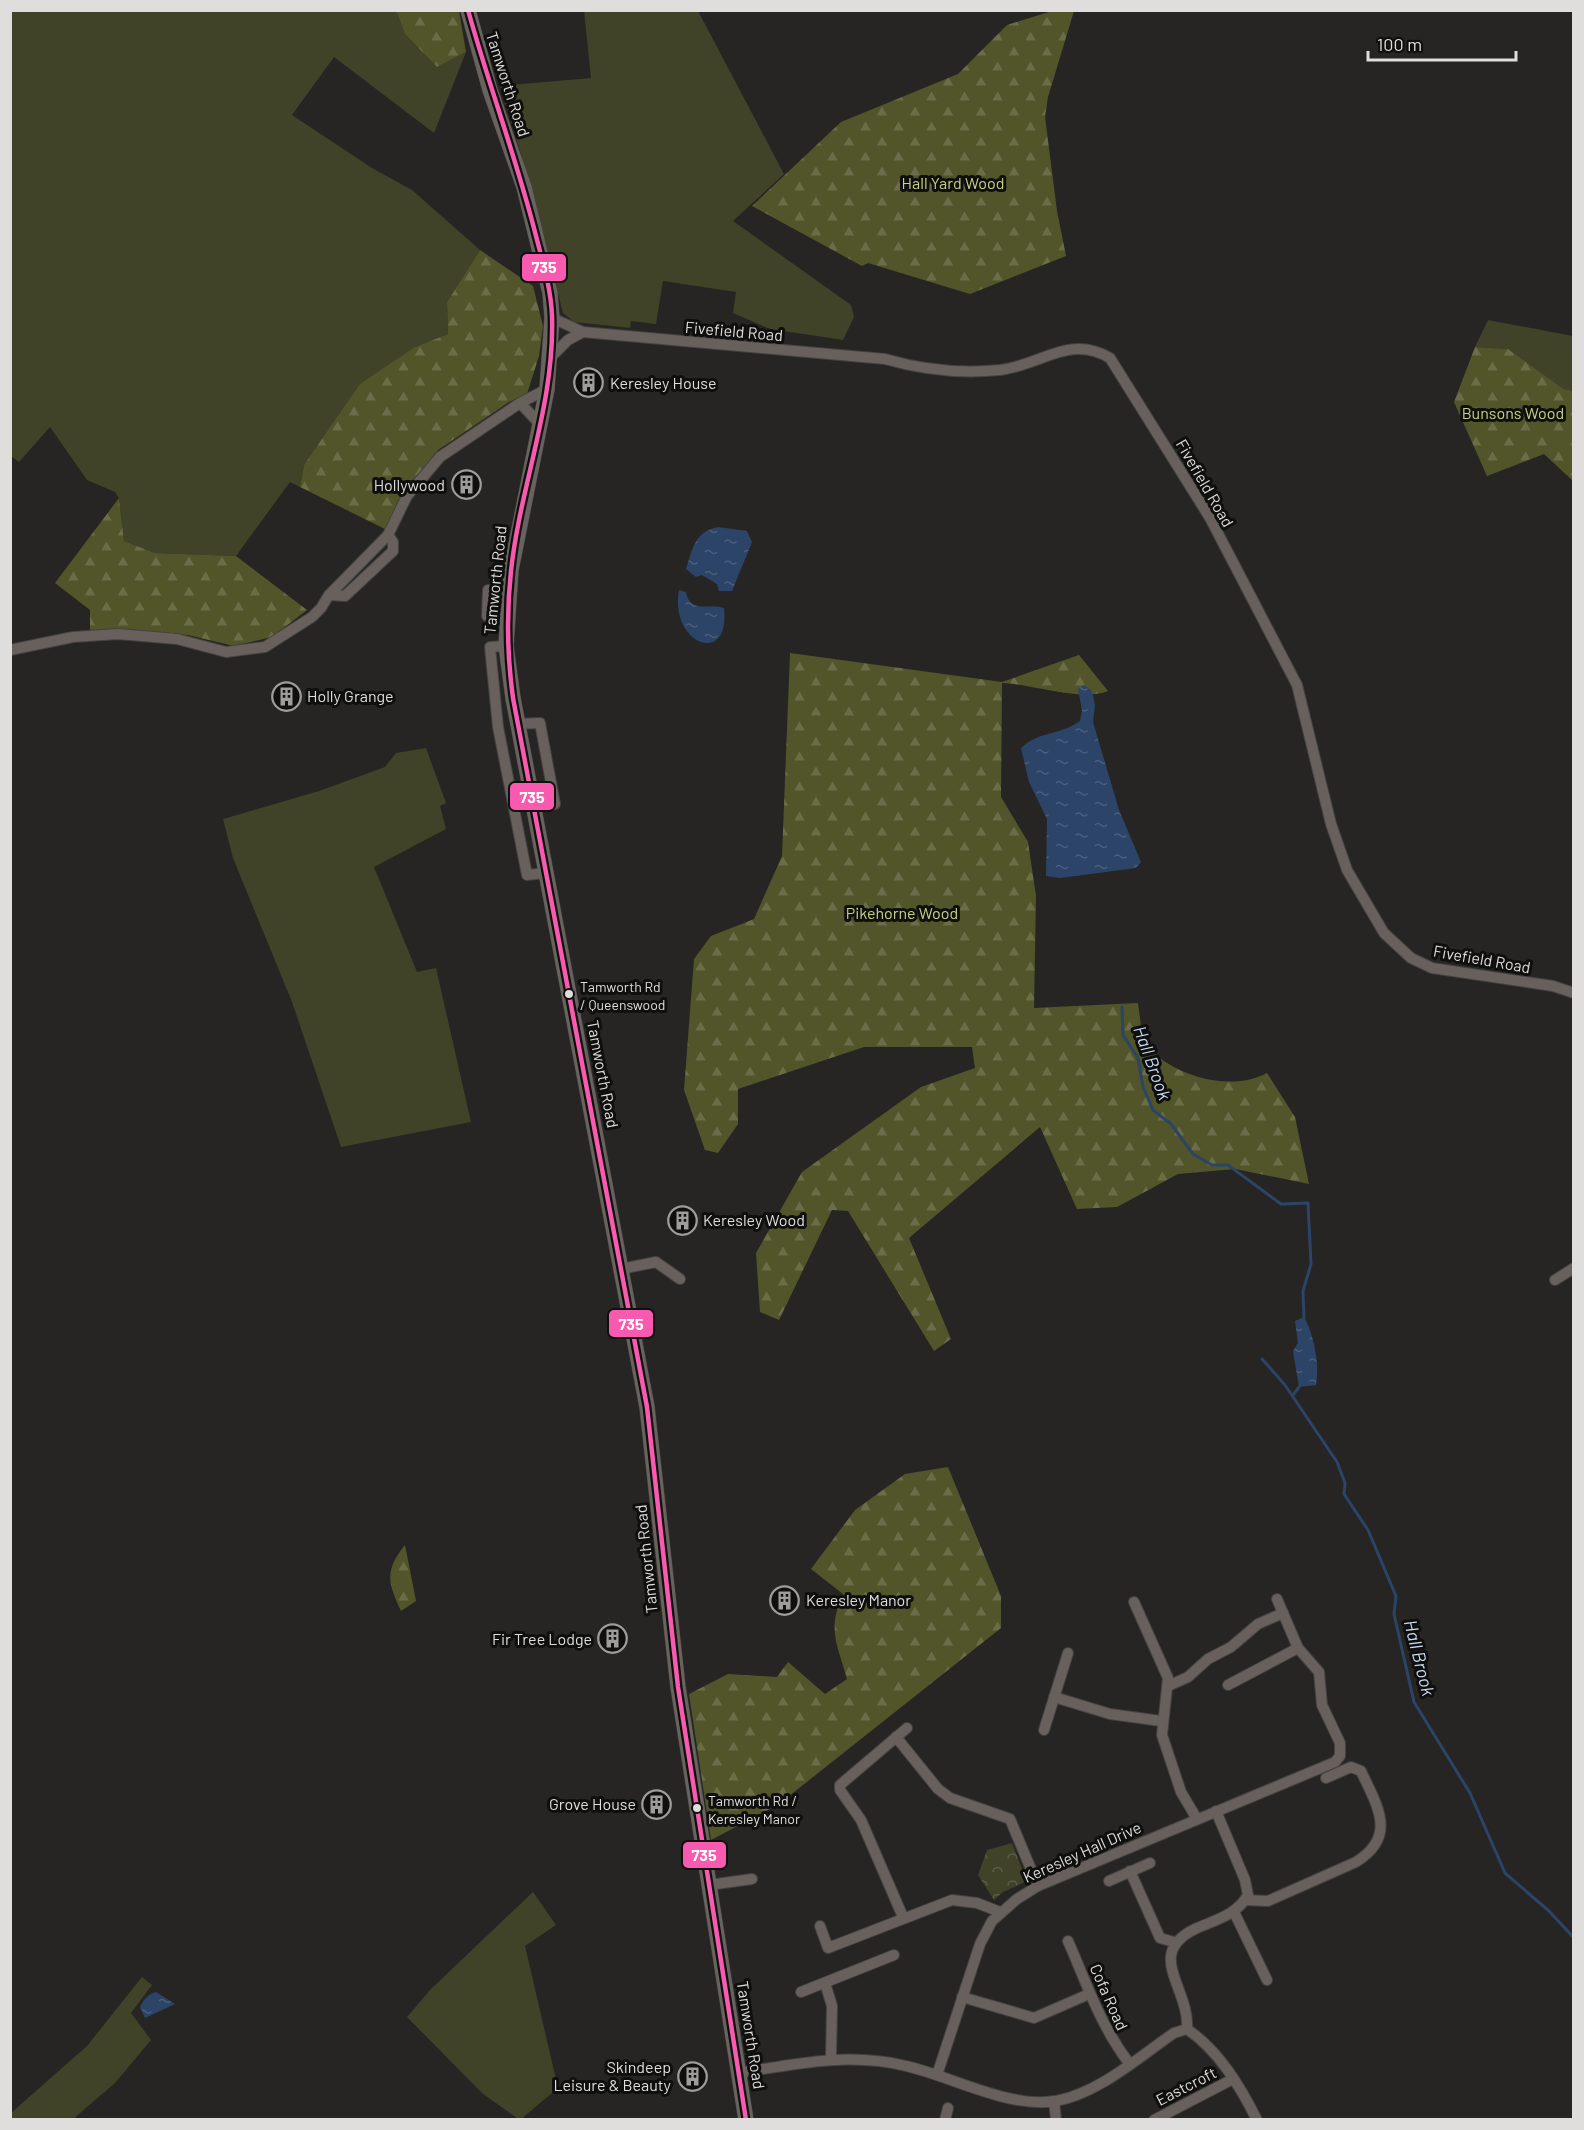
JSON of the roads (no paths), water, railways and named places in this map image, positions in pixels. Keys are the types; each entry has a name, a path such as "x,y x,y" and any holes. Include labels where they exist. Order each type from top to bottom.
{"main road":[{"name":"Tamworth Road","path":"468,10 485,74 524,187 549,293 552,318 547,389 514,545 506,646 545,873 647,1407 676,1676 746,2120"}],"street":[{"name":"Fivefield Road","path":"552,318 583,332 885,359 916,368 954,372 1000,369 1086,347 1110,358 1210,518 1293,676 1306,718 1331,824 1347,870 1384,933 1411,958 1432,968 1553,986 1574,993"},
{"path":"551,357 568,340 583,332"},
{"path":"10,650 73,637 118,634 177,639 226,652 251,651 265,647 312,617 328,595 388,535 407,496 440,458 520,403 547,389"},
{"path":"520,403 540,424"},
{"path":"488,590 487,621 507,617"},
{"path":"506,646 490,647 498,727 527,875 545,873"},
{"path":"518,724 540,723 555,804 534,807"},
{"path":"621,1269 656,1262 680,1279"},
{"path":"1555,1280 1574,1268"},
{"path":"1228,1685 1298,1648 1277,1599"},
{"path":"1134,1602 1165,1669 1168,1686 1161,1720 1162,1736 1168,1759 1181,1792 1197,1819"},
{"path":"1168,1686 1188,1677 1208,1659 1231,1647 1258,1624 1283,1613"},
{"name":"Keresley Hall Drive","path":"937,2075 980,1944 992,1921 1000,1912 1038,1886 1335,1762 1340,1756 1340,1743 1322,1705 1319,1672 1311,1660 1298,1648"},
{"path":"1044,1730 1068,1653"},
{"path":"1054,1697 1110,1714 1161,1720"},
{"path":"903,1917 861,1820 840,1790 843,1781 907,1728"},
{"path":"896,1737 938,1789 950,1798 1010,1819 1038,1886"},
{"path":"1245,1900 1268,1901 1356,1862 1368,1855 1376,1844 1382,1823 1361,1771 1351,1767 1326,1778"},
{"path":"1187,2029 1185,2000 1169,1962 1174,1942 1183,1935 1234,1912 1245,1900 1248,1888 1216,1811"},
{"path":"1109,1881 1150,1863"},
{"path":"1130,1871 1160,1938 1174,1942"},
{"path":"709,1885 752,1879"},
{"path":"820,1926 828,1948 903,1917 952,1900 977,1903 1000,1912"},
{"path":"1234,1912 1268,1980"},
{"name":"Cofa Road","path":"1068,1941 1110,2038 1129,2063"},
{"path":"801,1992 894,1955"},
{"path":"825,1983 832,2006 831,2058"},
{"path":"962,1997 1035,2018 1089,1994"},
{"path":"739,2073 831,2058 896,2064 1012,2099 1054,2101 1071,2097 1096,2085 1174,2033 1187,2029"},
{"path":"1187,2029 1204,2041 1218,2056 1257,2120"},
{"name":"Eastcroft","path":"1154,2120 1233,2079"},
{"path":"1054,2101 1056,2120"},
{"path":"945,2120 948,2108"}],"water":[{"path":"718,527 747,531 752,542 732,591 719,591 717,584 702,575 696,577 686,569 699,537 710,529"},
{"path":"679,590 686,592 688,599 696,605 724,608 724,626 719,638 710,643 700,642 691,635 683,624 678,609"},
{"path":"1084,685 1092,691 1095,705 1093,722 1119,810 1141,862 1136,868 1060,878 1046,876 1047,819 1029,782 1021,748 1036,738 1065,729 1080,721 1082,710 1078,689"},
{"path":"1304,1317 1313,1341 1317,1360 1317,1377 1316,1385 1299,1387 1293,1351 1298,1343 1295,1321"},
{"path":"156,1992 175,2004 145,2018 140,2007 146,1998"}],"waterway":[{"name":"Hall Brook","path":"1122,1007 1123,1035 1138,1058 1143,1087 1153,1110 1171,1124 1193,1154 1212,1165 1228,1165 1281,1204 1308,1203 1311,1264 1303,1291 1304,1318"},
{"name":"Hall Brook","path":"1262,1359 1285,1385 1337,1462 1345,1483 1344,1494 1368,1530 1396,1596 1394,1614 1414,1702 1470,1793 1505,1873 1549,1911 1574,1938"},
{"name":"Hall Brook","path":"1293,1395 1299,1387"}],"place":[{"name":"Keresley House","path":"589,383"},
{"name":"Hollywood","path":"466,485"},
{"name":"Holly Grange","path":"286,696"},
{"name":"Tamworth Rd / Queenswood","path":"569,994"},
{"name":"Keresley Wood","path":"682,1220"},
{"name":"Keresley Manor","path":"785,1600"},
{"name":"Fir Tree Lodge","path":"613,1639"},
{"name":"Grove House","path":"657,1804"},
{"name":"Tamworth Rd / Keresley Manor","path":"697,1808"},
{"name":"Skindeep Leisure & Beauty","path":"692,2076"}],"park label":[{"name":"Hall Yard Wood","path":"953,183"},
{"name":"Bunsons Wood","path":"1513,413"},
{"name":"Pikehorne Wood","path":"902,913"}]}
